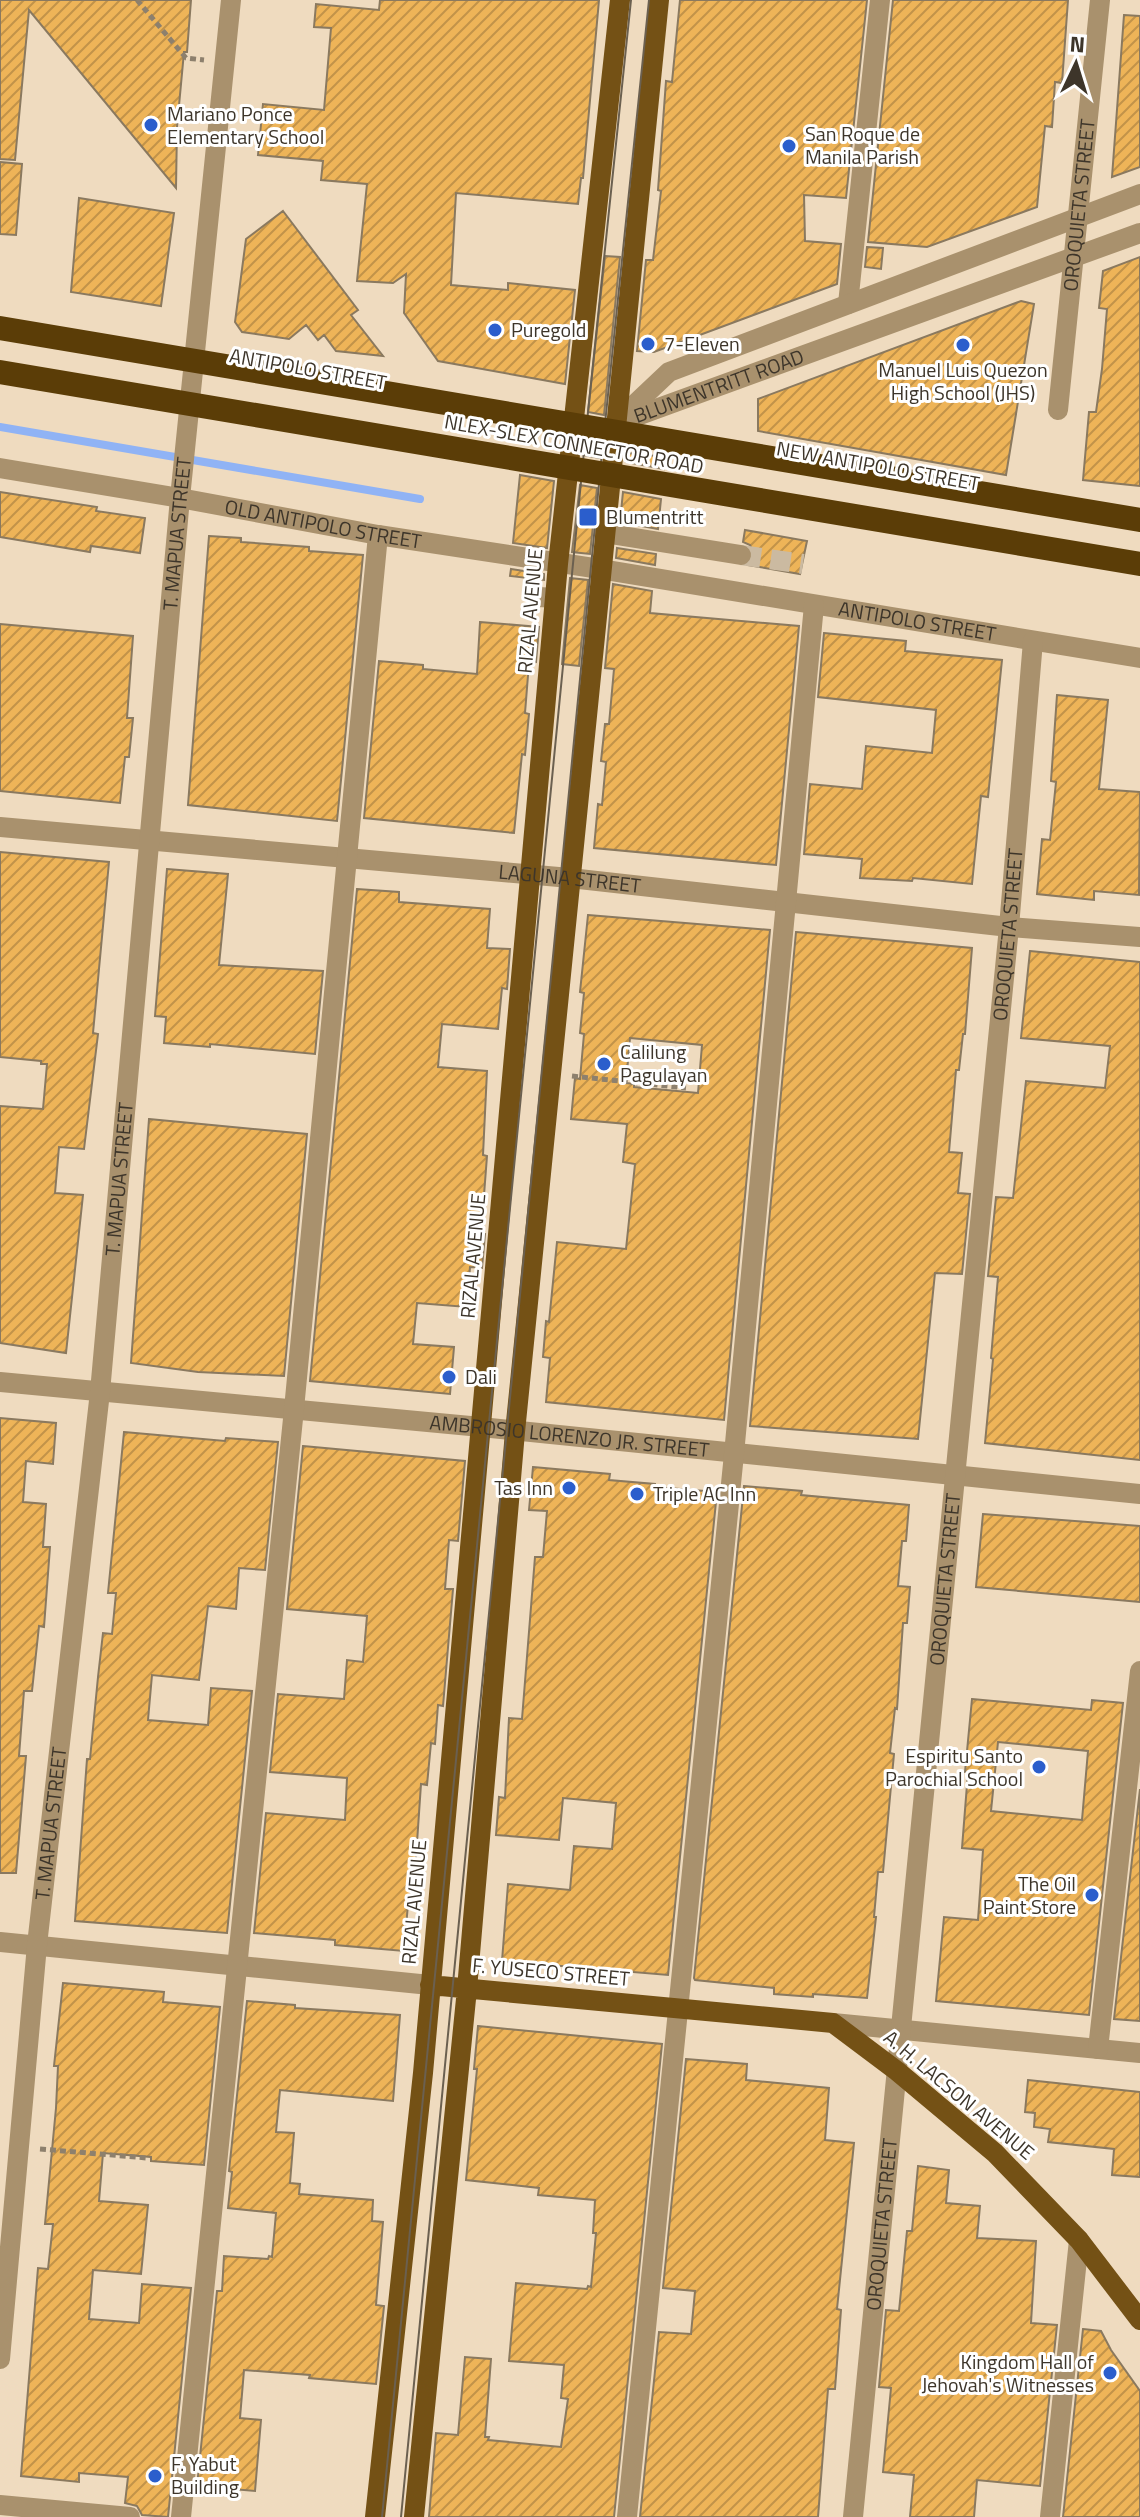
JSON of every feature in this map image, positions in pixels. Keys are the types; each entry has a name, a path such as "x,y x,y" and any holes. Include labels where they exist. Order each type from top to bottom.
{"highway":[{"name":"NLEX-SLEX CONNECTOR ROAD","path":"0,328 1140,520"},
{"name":"NLEX-SLEX CONNECTOR ROAD","path":"0,372 1140,564"}],"main road":[{"name":"RIZAL AVENUE","path":"375,2517 430,1985 531,875 547,598 558,564 620,0"},
{"path":"414,2517 467,1989 515,1432 659,0"},
{"name":"F. YUSECO STREET","path":"430,1985 833,2023"},
{"name":"A. H. LACSON AVENUE","path":"833,2023 897,2071 995,2153 1079,2240 1140,2320"}],"street":[{"name":"T. MAPUA STREET","path":"0,2359 37,1945 100,1392 180,498 231,0"},
{"path":"848,304 880,0"},
{"name":"OROQUIETA STREET","path":"1058,410 1100,0"},
{"name":"BLUMENTRITT ROAD","path":"615,423 669,372 1140,194"},
{"name":"BLUMENTRITT ROAD","path":"615,423 1140,233"},
{"name":"ANTIPOLO STREET","path":"0,316 615,423"},
{"name":"NEW ANTIPOLO STREET","path":"615,423 1140,510"},
{"name":"OLD ANTIPOLO STREET","path":"0,468 378,535 600,569"},
{"path":"610,471 751,497"},
{"path":"604,533 741,555"},
{"path":"181,2517 239,1966 378,535"},
{"name":"ANTIPOLO STREET","path":"600,569 1140,658"},
{"path":"627,2517 734,1454 814,605"},
{"name":"OROQUIETA STREET","path":"853,2517 1009,927 1033,641"},
{"name":"LAGUNA STREET","path":"0,827 570,878 1009,927 1140,937"},
{"name":"AMBROSIO LORENZO JR. STREET","path":"0,1382 1140,1494"},
{"path":"1098,2049 1140,1671"},
{"name":"F. YUSECO STREET","path":"0,1942 430,1985"},
{"name":"F. YUSECO STREET","path":"833,2023 1140,2053"},
{"path":"1050,2517 1079,2240"},
{"path":"0,2505 130,2517"}],"path":[{"path":"137,0 186,58 225,61"},
{"path":"551,1074 686,1088"},
{"path":"19,2147 147,2158"}],"building":[{"name":"Mariano Ponce Elementary School","path":"0,0 191,0 177,127 176,188 29,10 15,160 0,159"},
{"path":"380,0 599,0 578,204 456,193 451,285 508,290 508,283 575,290 565,384 438,361 404,313 406,274 393,283 357,281 367,184 321,180 323,161 258,155 263,104 324,110 331,28 314,27 316,4 379,10"},
{"path":"680,0 867,0 846,198 804,195 805,241 841,244 837,284 654,352 637,351 646,260 653,260 661,191 658,190 666,81 672,82"},
{"path":"893,0 1068,0 1062,83 1055,82 1052,127 1045,126 1037,207 927,247 868,242"},
{"path":"1124,15 1140,16 1140,167 1112,177"},
{"path":"0,162 22,164 16,235 0,234"},
{"path":"79,198 174,213 161,306 71,292"},
{"path":"283,211 358,310 351,315 383,356 336,351 324,335 318,340 306,325 289,339 242,332 235,322 246,239"},
{"path":"867,247 883,248 881,269 865,267"},
{"path":"605,256 620,257 604,415 588,412"},
{"path":"1140,257 1140,486 1083,480 1089,412 1096,412 1102,369 1107,309 1099,308 1103,271"},
{"name":"Manuel Luis Quezon High School (JHS)","path":"1021,301 1034,304 1006,475 758,431 758,399"},
{"path":"585,442 601,444 600,458 583,455"},
{"path":"627,449 627,453 665,457 664,469 626,462"},
{"path":"520,475 554,481 547,548 513,543"},
{"path":"580,485 597,488 590,554 572,552"},
{"path":"0,492 145,518 140,553 91,546 90,552 0,537"},
{"path":"623,492 661,499 658,529 620,522"},
{"path":"745,530 807,541 800,574 748,565 754,556 750,545 743,542"},
{"path":"209,536 241,538 241,542 309,547 309,551 363,555 337,821 188,805"},
{"path":"617,548 656,554 655,565 616,558"},
{"path":"511,569 544,574 544,580 510,576"},
{"path":"570,578 588,580 579,666 562,664"},
{"path":"613,584 652,591 650,613 799,626 776,865 594,848 598,804 602,805 606,762 601,761 605,724 609,724 614,669 605,668"},
{"path":"480,622 539,627 536,662 529,663 525,713 529,714 514,833 364,818 379,661 477,674"},
{"path":"0,624 133,636 127,718 133,718 120,803 0,791"},
{"path":"824,633 906,641 905,651 1002,660 988,797 981,796 972,884 913,878 912,881 860,878 862,859 804,854 810,784 862,789 866,746 932,753 936,710 818,697"},
{"path":"1057,695 1108,700 1099,789 1140,792 1139,895 1094,891 1094,900 1037,894 1042,839 1050,840 1056,782 1051,781"},
{"path":"0,852 109,862 93,1033 98,1034 84,1149 59,1147 55,1193 83,1195 66,1353 0,1343 0,1106 43,1109 47,1064 0,1057"},
{"path":"167,869 228,874 219,965 323,971 315,1054 164,1043 166,1017 155,1016"},
{"path":"357,889 399,892 399,902 490,909 487,948 510,949 507,989 502,988 498,1029 442,1024 438,1067 487,1071 482,1268 470,1267 467,1307 417,1303 413,1344 454,1347 450,1394 310,1381"},
{"path":"588,915 770,930 724,1420 546,1402 550,1358 543,1357 557,1242 626,1249 635,1164 623,1162 627,1124 571,1119 575,1078 580,1079 584,1034 580,1033 584,993 580,992","holes":["630,1038 702,1045 698,1093 634,1087 634,1084 626,1083"]},
{"path":"796,932 972,948 965,1034 959,1070 956,1070 949,1152 962,1153 958,1193 970,1194 962,1274 935,1273 918,1439 750,1426"},
{"path":"1030,951 1140,962 1140,1460 985,1443 998,1277 988,1276 996,1197 1013,1198 1026,1081 1105,1088 1110,1046 1021,1038"},
{"path":"149,1119 307,1134 284,1376 198,1372 131,1363"},
{"path":"0,1418 56,1423 53,1464 26,1461 23,1502 46,1504 43,1547 50,1547 44,1627 39,1626 32,1691 24,1691 19,1756 26,1756 16,1873 0,1873"},
{"path":"124,1432 225,1441 226,1438 278,1442 265,1570 239,1568 236,1609 208,1606 199,1680 152,1675 148,1720 208,1725 211,1688 252,1691 227,1933 75,1921 87,1759 90,1759 103,1633 112,1634 116,1593 108,1593"},
{"path":"303,1446 465,1461 458,1541 449,1540 445,1589 453,1589 443,1706 438,1705 427,1785 421,1784 415,1905 408,1904 404,1951 335,1945 335,1940 254,1933 266,1813 345,1820 347,1778 270,1772 278,1694 344,1699 347,1660 363,1662 367,1616 287,1609"},
{"path":"533,1467 610,1474 609,1480 717,1492 668,1975 502,1961 508,1884 570,1890 574,1846 612,1849 616,1803 563,1798 559,1840 496,1835 499,1797 505,1798 509,1718 522,1719 535,1557 543,1557 547,1511 529,1510"},
{"path":"744,1486 802,1491 801,1495 909,1505 898,1586 910,1587 907,1623 903,1623 897,1709 890,1753 894,1754 883,1872 878,1872 867,1998 774,1994 774,1988 694,1978"},
{"path":"983,1514 1140,1526 1140,1602 976,1587"},
{"path":"972,1699 1091,1710 1092,1700 1123,1703 1089,2015 936,2001 944,1917 978,1920 983,1850 962,1848 968,1772 965,1772","holes":["998,1742 1088,1751 1082,1820 991,1811"]},
{"path":"1140,1789 1140,2021 1114,2019"},
{"path":"63,1983 164,1992 163,2002 220,2007 204,2165 103,2153 99,2201 148,2205 141,2274 93,2270 89,2319 139,2323 142,2284 191,2288 168,2517 142,2515 137,2506 125,2503 128,2477 79,2473 79,2482 21,2476 38,2268 48,2269 53,2224 45,2224 56,2108 58,2066 54,2066"},
{"path":"247,2001 295,2005 295,2008 400,2015 393,2101 280,2090 276,2132 294,2133 290,2183 300,2184 299,2194 373,2200 372,2221 383,2222 376,2305 384,2306 376,2384 244,2370 240,2418 261,2420 255,2491 197,2486 217,2291 222,2291 224,2256 272,2257 276,2213 228,2208"},
{"path":"478,2026 662,2044 614,2517 429,2517 436,2433 458,2435 465,2357 491,2359 485,2437 489,2437 488,2440 561,2447 568,2399 561,2398 564,2365 509,2361 516,2283 591,2287 596,2233 593,2233 595,2200 538,2195 539,2188 466,2180"},
{"path":"686,2059 747,2064 746,2080 829,2088 825,2140 854,2143 837,2309 841,2310 835,2389 828,2389 818,2517 640,2517 659,2332 691,2334 695,2291 663,2288"},
{"path":"1028,2080 1140,2092 1140,2177 1112,2175 1114,2149 1048,2142 1050,2129 1034,2127 1035,2113 1025,2112"},
{"path":"918,2166 949,2170 946,2203 980,2206 977,2238 1036,2241 1031,2323 1057,2325 1040,2486 977,2480 974,2517 910,2517 914,2475 883,2472 891,2388 879,2387 886,2310 899,2311 907,2231 912,2231"},
{"path":"1083,2329 1101,2331 1140,2391 1140,2517 1063,2517"}],"waterway":[{"path":"0,427 420,499"}],"tunnel":[{"path":"741,555 803,564"}],"tram line":[{"path":"382,2517 631,0"},
{"path":"401,2517 649,0"}],"place":[{"name":"Mariano Ponce Elementary School","path":"151,125"},
{"name":"San Roque de Manila Parish","path":"789,146"},
{"name":"Puregold","path":"495,330"},
{"name":"7-Eleven","path":"648,344"},
{"name":"Manuel Luis Quezon High School (JHS)","path":"963,345"},
{"name":"Blumentritt","path":"588,517"},
{"name":"Calilung Pagulayan","path":"604,1064"},
{"name":"Dali","path":"449,1377"},
{"name":"Tas Inn","path":"569,1488"},
{"name":"Triple AC Inn","path":"637,1494"},
{"name":"Espiritu Santo Parochial School","path":"1039,1767"},
{"name":"The Oil Paint Store","path":"1092,1895"},
{"name":"Kingdom Hall of Jehovah's Witnesses","path":"1110,2373"},
{"name":"F. Yabut Building","path":"155,2476"}]}
